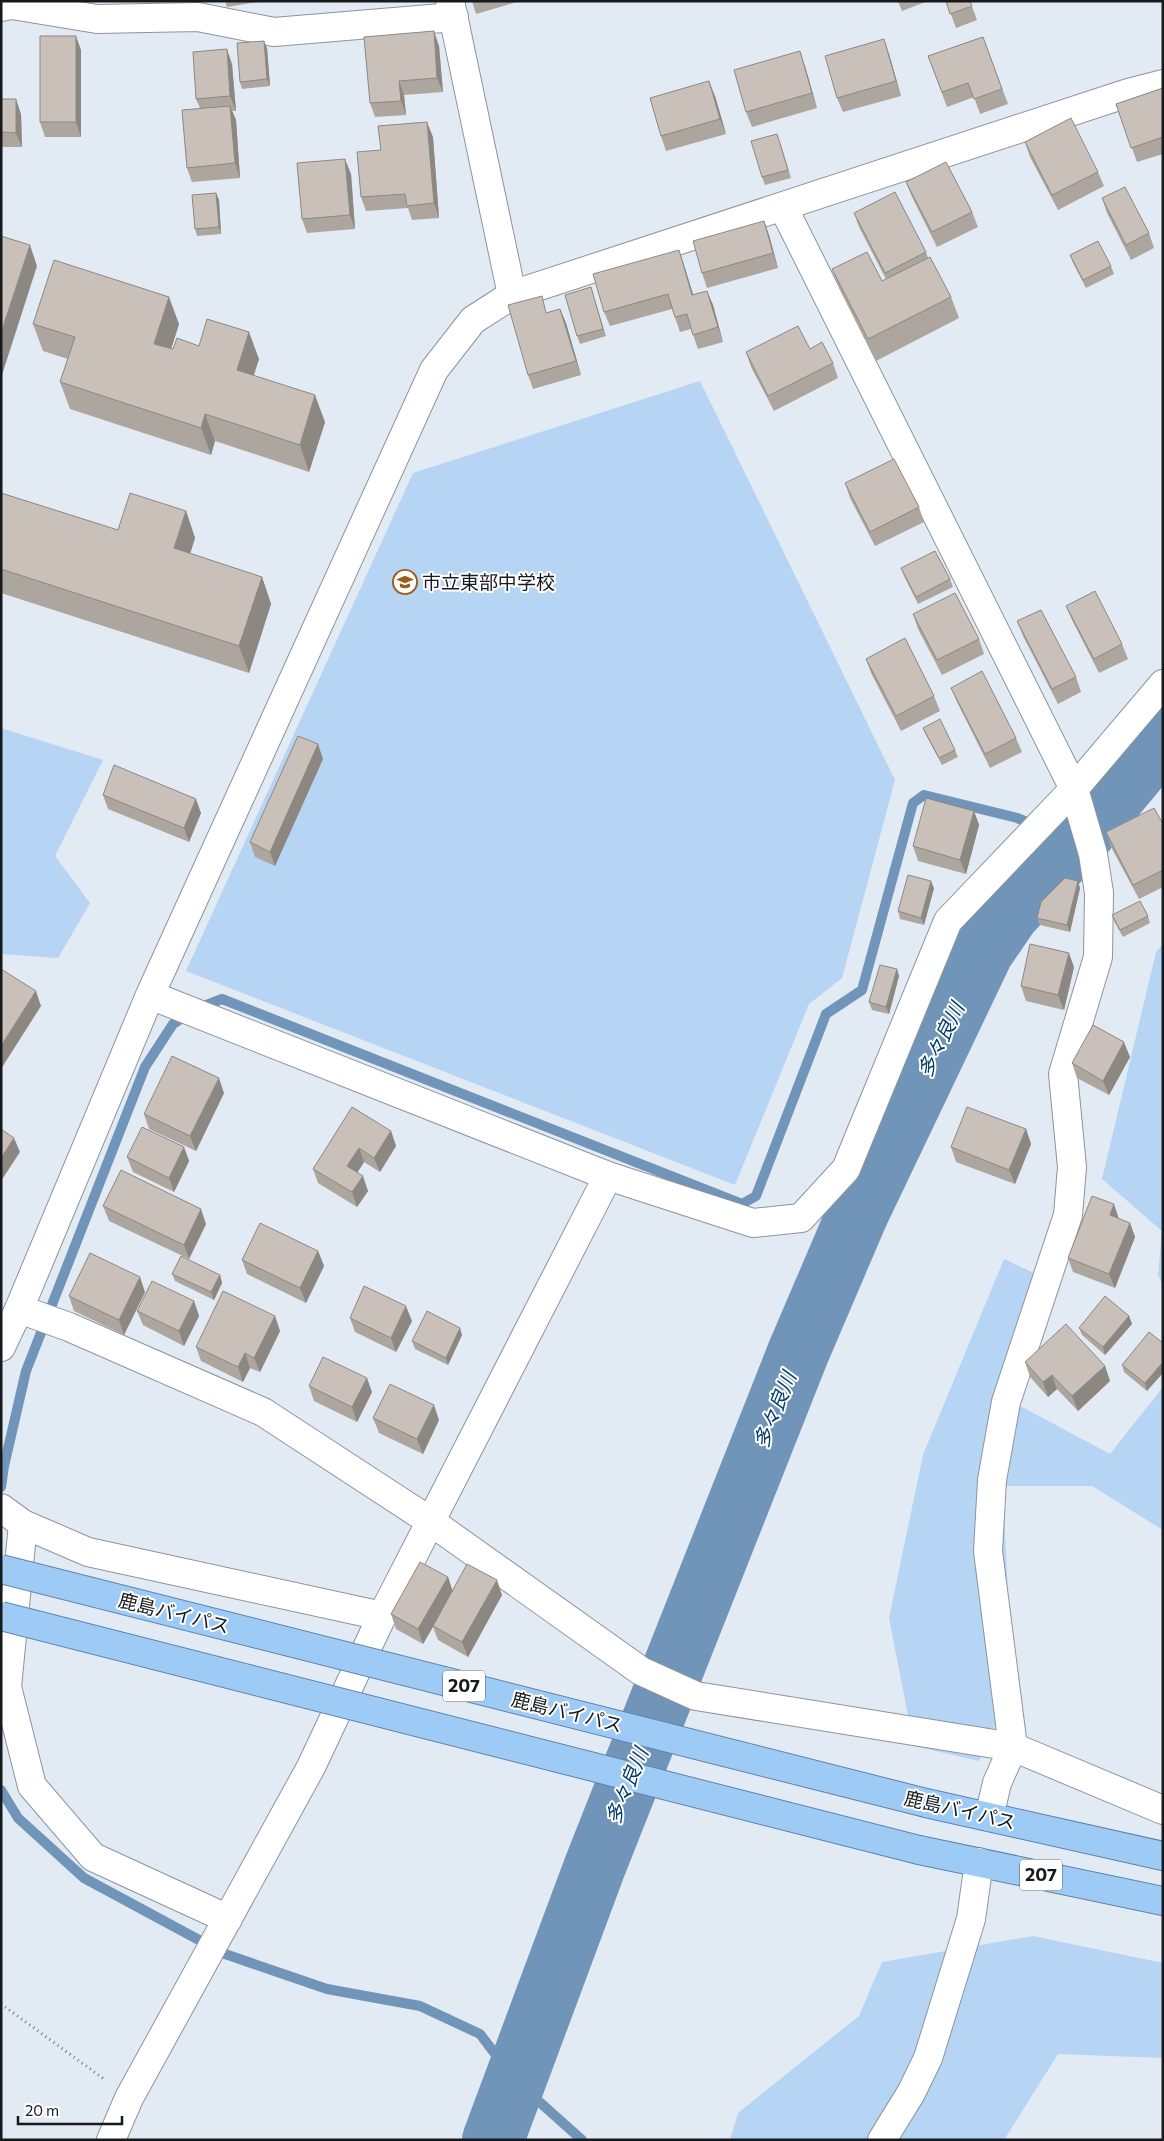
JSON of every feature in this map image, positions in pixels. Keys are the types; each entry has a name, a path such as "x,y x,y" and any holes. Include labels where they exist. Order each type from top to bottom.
{"highway":[{"name":"鹿島バイパス","path":"1,1569 926,1803 1163,1856"},
{"name":"207","path":"1,1616 919,1850 1163,1901"}],"street":[{"path":"1,7 12,5 97,19 198,17 274,32 452,9 512,295"},
{"path":"1,1346 19,1309 150,996 434,370 472,320 512,295 1128,93 1163,84"},
{"path":"783,207 1074,789 1093,854 1099,903 1098,957 1063,1074 1072,1167 1068,1215 1006,1402 992,1480 988,1551 1013,1748 997,1783 989,1817"},
{"path":"150,996 608,1176 753,1223 801,1218 846,1169 948,921 1074,789 1163,684"},
{"path":"111,2140 129,2098 311,1768 382,1616 608,1176"},
{"path":"19,1309 69,1328 263,1412 430,1522 642,1671 696,1696 1013,1748 1163,1810"},
{"path":"228,1919 93,1857 32,1786 7,1687 12,1516 88,1552 382,1616"},
{"path":"882,2140 911,2094 928,2058 971,1919 979,1862"}],"path":[{"path":"1,2004 129,2098"}],"shaded area":[{"name":"市立東部中学校","path":"700,381 895,780 842,978 809,1004 735,1185 186,971 413,473"},
{"path":"1,728 103,760 55,856 90,903 58,958 1,954"},
{"path":"1163,944 1163,1285 1158,1275 1162,1231 1102,1179 1156,952"},
{"path":"1004,1259 1038,1275 998,1394 1110,1454 1163,1387 1163,1530 1092,1486 1003,1486 1012,1687 979,1761 914,1746 889,1618 923,1455"},
{"path":"1033,1936 1163,1963 1163,2058 1058,2054 1004,2140 730,2140 738,2113 859,2016 882,1962"}],"building":[{"path":"946,1 970,1 972,6 950,14"},
{"path":"434,31 437,78 399,81 401,101 370,103 364,37"},
{"path":"40,36 76,36 76,122 40,122"},
{"path":"983,37 1002,89 974,99 968,83 942,92 928,56"},
{"path":"884,39 896,81 837,98 825,56"},
{"path":"264,41 267,79 240,82 237,43"},
{"path":"227,49 230,96 196,99 193,52"},
{"path":"800,51 812,93 746,112 734,70"},
{"path":"709,81 720,119 661,136 650,98"},
{"path":"1163,88 1163,137 1131,148 1116,104"},
{"path":"1,99 16,99 16,133 1,132"},
{"path":"230,106 235,163 187,168 182,110"},
{"path":"1071,118 1098,172 1052,195 1025,142"},
{"path":"427,122 434,203 407,206 405,194 361,197 357,152 381,150 378,126"},
{"path":"777,134 788,170 762,177 751,141"},
{"path":"345,159 350,215 302,219 297,163"},
{"path":"946,162 972,212 932,232 906,182"},
{"path":"1125,187 1149,233 1126,245 1102,198"},
{"path":"895,192 926,252 885,273 854,213"},
{"path":"216,193 219,227 195,229 192,195"},
{"path":"764,221 773,253 702,273 693,241"},
{"path":"1,236 30,245 1,333"},
{"path":"1098,241 1111,266 1083,280 1070,255"},
{"path":"679,250 692,295 707,291 718,327 693,335 687,314 675,317 668,294 604,312 593,274"},
{"path":"867,252 882,281 930,257 951,297 868,339 832,269"},
{"path":"54,260 169,297 154,344 173,349 177,338 199,346 207,319 249,332 237,370 315,395 300,445 205,414 201,428 60,382 75,337 33,324"},
{"path":"591,287 603,329 577,336 565,295"},
{"path":"542,296 546,313 560,309 576,361 528,375 508,305"},
{"path":"798,326 810,349 822,342 833,363 768,396 746,352"},
{"path":"894,459 919,507 870,532 845,483"},
{"path":"1,493 118,530 130,493 186,511 174,548 262,577 239,646 1,569"},
{"path":"935,551 950,579 916,597 901,568"},
{"path":"1095,591 1122,644 1094,659 1066,606"},
{"path":"955,593 979,639 937,660 913,614"},
{"path":"1041,610 1076,677 1052,689 1017,621"},
{"path":"905,638 934,696 896,716 866,659"},
{"path":"982,671 1016,738 985,754 951,688"},
{"path":"940,719 955,750 939,758 923,728"},
{"path":"298,736 318,744 270,852 250,842"},
{"path":"114,765 196,799 184,828 103,795"},
{"path":"926,798 974,811 960,860 913,846"},
{"path":"1154,808 1163,824 1163,870 1133,885 1106,832"},
{"path":"908,875 931,881 921,918 898,911"},
{"path":"1065,878 1078,881 1067,925 1037,918 1041,902"},
{"path":"1140,901 1148,916 1120,930 1112,915"},
{"path":"1030,944 1069,953 1058,995 1021,986"},
{"path":"880,965 897,969 886,1007 869,1002"},
{"path":"1,969 36,991 1,1046"},
{"path":"1093,1025 1124,1042 1103,1081 1072,1063"},
{"path":"172,1056 219,1078 190,1136 144,1114"},
{"path":"352,1107 391,1131 374,1158 359,1148 347,1166 363,1176 352,1192 313,1169"},
{"path":"967,1107 1026,1129 1009,1170 951,1147"},
{"path":"142,1127 184,1147 169,1178 127,1157"},
{"path":"1,1129 14,1138 1,1158"},
{"path":"121,1170 201,1209 184,1245 103,1206"},
{"path":"1092,1196 1114,1204 1110,1215 1130,1223 1109,1274 1068,1258"},
{"path":"260,1223 318,1251 300,1288 242,1260"},
{"path":"90,1253 140,1277 119,1320 69,1296"},
{"path":"181,1256 220,1275 211,1292 172,1274"},
{"path":"152,1281 194,1301 179,1331 137,1311"},
{"path":"364,1286 406,1306 391,1338 350,1318"},
{"path":"223,1291 275,1316 254,1358 245,1353 238,1367 196,1347"},
{"path":"1105,1296 1129,1316 1103,1347 1079,1328"},
{"path":"427,1311 460,1328 446,1358 412,1341"},
{"path":"1066,1324 1105,1366 1072,1396 1052,1375 1043,1382 1025,1362"},
{"path":"1149,1332 1163,1343 1163,1362 1145,1383 1122,1365"},
{"path":"323,1357 367,1378 352,1407 309,1386"},
{"path":"390,1384 434,1405 417,1439 373,1418"},
{"path":"420,1562 448,1577 418,1629 391,1614"},
{"path":"467,1564 497,1580 462,1642 433,1626"}],"waterway":[{"name":"多々良川","path":"493,2140 595,1866 798,1353 857,1215 983,951 1009,913 1076,842 1163,738"},
{"path":"1,1487 26,1371 145,1067 173,1024 196,1009 222,999 742,1204 756,1196 826,1014 862,990 913,803 924,795 1017,818 1076,842"},
{"path":"1,1790 18,1818 84,1878 225,1954 327,1989 420,2006 480,2034 515,2080 582,2140"}],"place":[{"name":"市立東部中学校","path":"405,582"}]}
